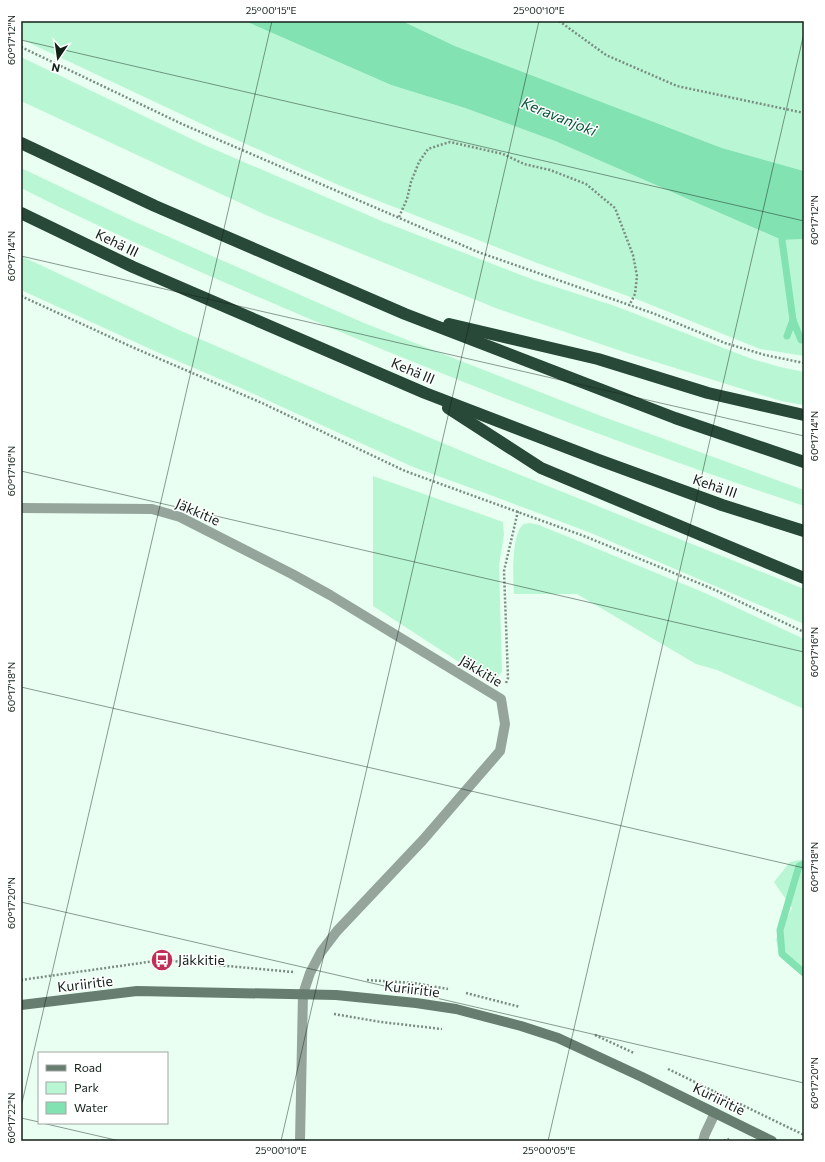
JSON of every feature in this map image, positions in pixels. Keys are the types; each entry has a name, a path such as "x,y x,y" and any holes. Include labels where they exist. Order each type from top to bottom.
{"highway":[{"path":"21,143 155,206 405,314 675,418 804,462"},
{"name":"Kehä III","path":"21,213 133,267 425,393 620,468 722,505 804,531"},
{"path":"405,314 598,359 708,393 804,415"},
{"path":"425,393 542,468 804,578"}],"street":[{"name":"Jäkkitie","path":"21,508 152,508 180,517 208,530 324,592 501,699 505,724 500,751 423,840 337,931 321,952 310,974 303,994 300,1141"},
{"name":"Kuriiritie","path":"21,1005 137,991 336,995 416,1003 456,1010 520,1026 558,1038 642,1077 772,1141"},
{"path":"703,1141 704,1134 715,1114"}],"path":[{"path":"559,21 606,55 677,86 804,113"},
{"path":"21,47 182,124 478,252 655,314 725,343 765,355 804,363"},
{"path":"399,217 407,199 411,182 419,162 428,149 440,144 450,142 465,145 503,154 524,164 550,170 586,184 614,208 633,255 637,276 635,294 629,306"},
{"path":"21,296 132,347 262,403 405,471 584,536 713,590 804,632"},
{"path":"501,699 508,678 504,571 518,511"},
{"path":"334,1014 381,1022 442,1029"}],"green space":[{"path":"21,21 245,21 391,85 465,108 555,141 782,240 804,239 804,356 760,349 644,302 537,263 343,187 221,133 21,39"},
{"path":"402,21 804,21 804,171 722,148 455,46"},
{"path":"21,57 202,144 384,222 534,280 615,306 752,359 804,372 804,405 781,401 627,353 498,309 266,215 21,101"},
{"path":"21,168 135,222 364,323 601,416 804,490 804,506 665,458 528,407 391,353 256,296 79,217 21,188"},
{"path":"21,256 179,330 371,413 483,460 804,589 804,624 591,533 413,467 21,290"},
{"path":"373,476 503,522 504,535 499,565 502,671 496,679 490,682 373,606"},
{"path":"530,523 539,525 705,593 804,639 804,709 717,670 696,664 577,594 514,594 514,557 517,536 520,528 524,524"},
{"path":"804,859 804,976 779,954 776,939 792,908 774,882 790,862"}],"water":[{"name":"Keravanjoki","path":"245,21 402,21 455,46 722,148 804,171 804,239 782,240 555,141 465,108 391,85"}],"waterway":[{"path":"784,231 782,240 793,320 787,336"},
{"path":"793,320 801,340"},
{"path":"804,864 799,866 780,930 782,954 804,973"}],"place":[{"name":"Jäkkitie","path":"162,960"}]}
